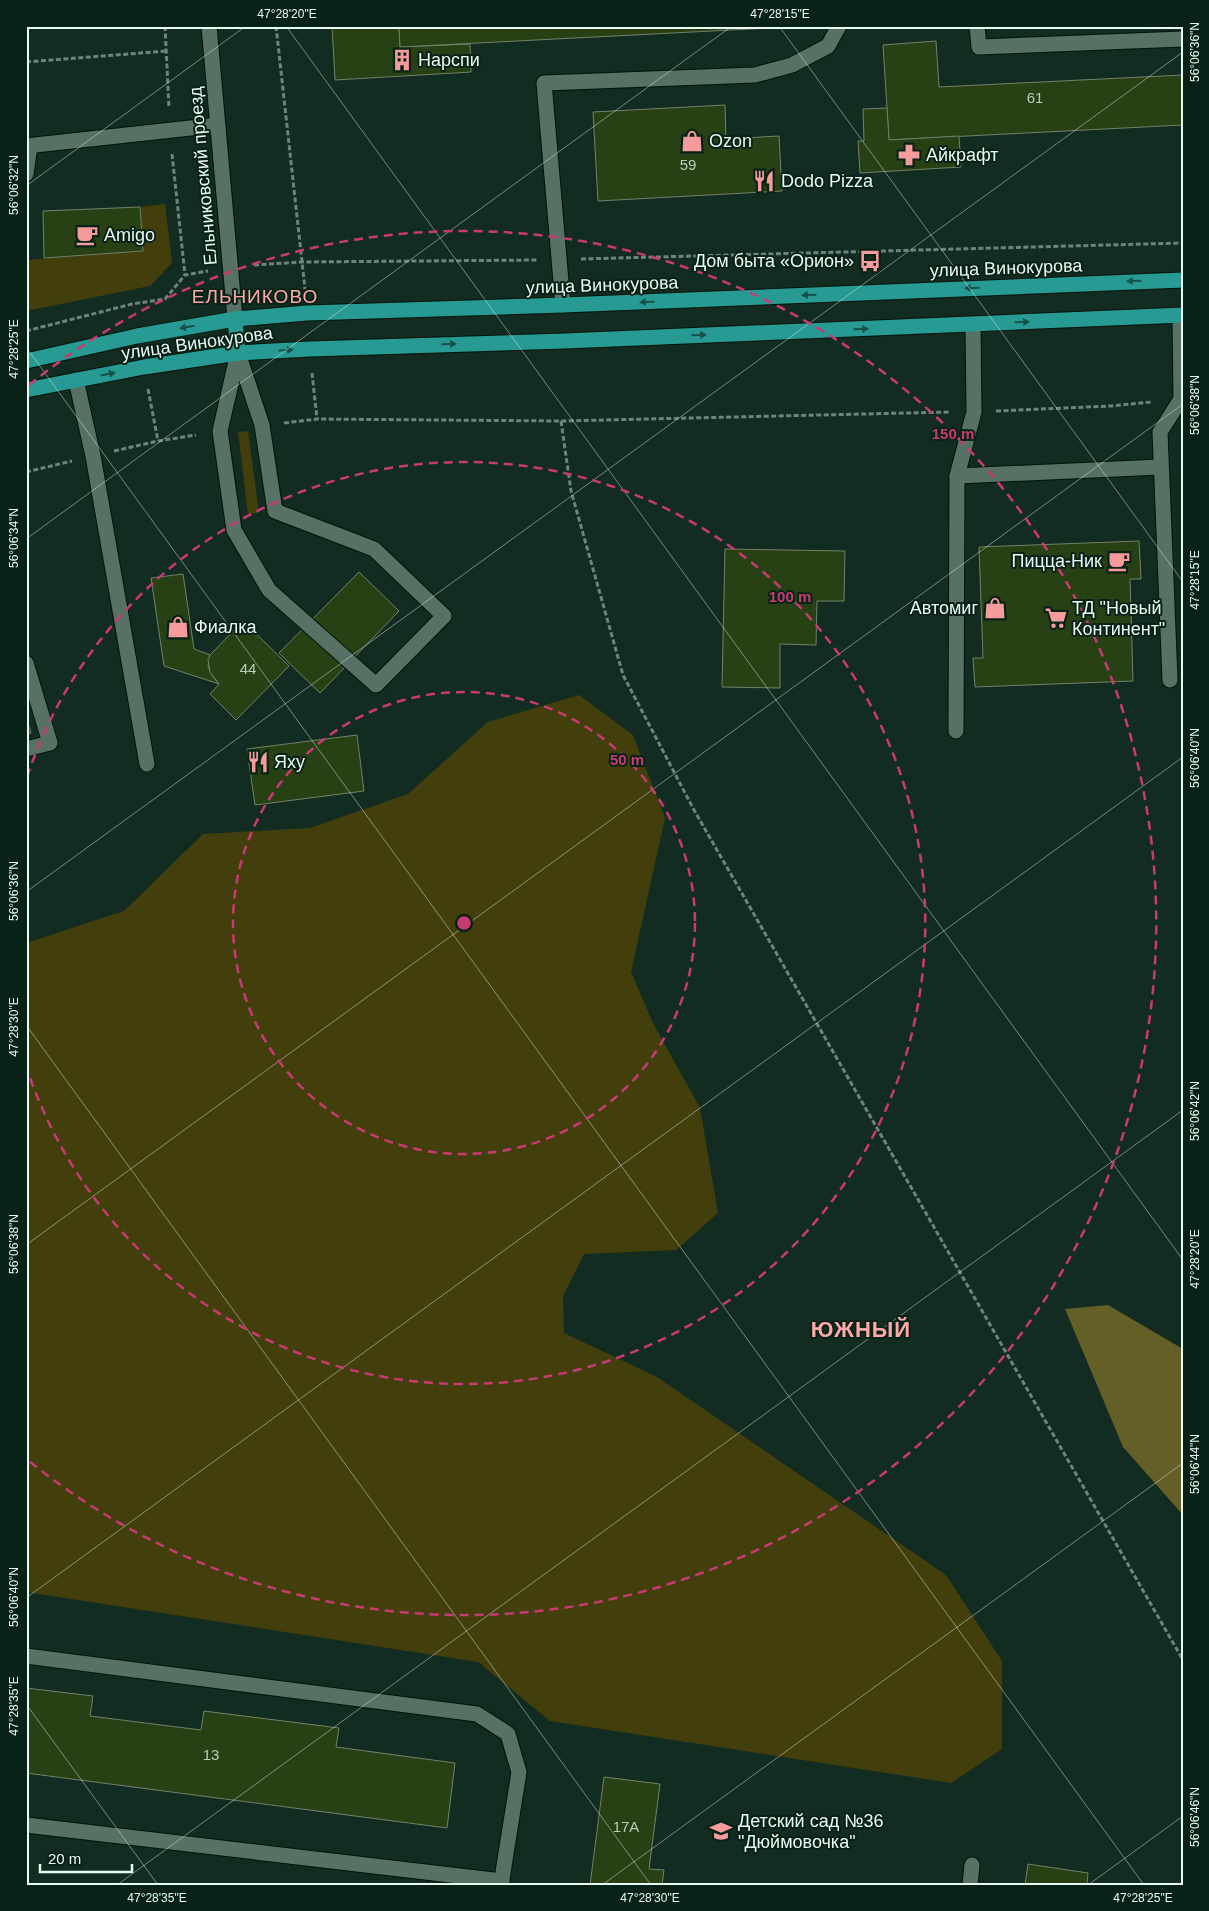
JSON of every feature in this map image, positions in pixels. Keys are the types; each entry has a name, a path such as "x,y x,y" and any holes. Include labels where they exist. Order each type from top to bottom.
{"main road":[{"name":"улица Винокурова","path":"26,361 138,336 235,319 307,313 563,305 1183,280"},
{"name":"улица Винокурова","path":"26,390 144,367 238,353 1181,315"},
{"name":"Ельниковский проезд","path":"235,319 238,353"}],"street":[{"name":"Ельниковский проезд","path":"209,26 235,319"},
{"path":"563,305 544,83 755,75 792,65 828,46 839,26"},
{"path":"977,26 979,47 1183,39"},
{"path":"26,174 28,146 218,125"},
{"path":"1170,680 1160,432 1182,401 1181,315"},
{"path":"956,731 957,476 974,412 973,324"},
{"path":"238,353 262,425 275,511 374,549 444,616 376,685 269,590 234,530 220,431 238,353"},
{"path":"76,380 93,456 148,764"},
{"path":"957,476 1160,467"},
{"path":"26,663 50,743 26,749"},
{"path":"26,1656 477,1714 508,1734 519,1772 502,1883 26,1825"},
{"path":"970,1885 972,1865"}],"path":[{"path":"166,26 170,130 185,275"},
{"path":"276,26 307,313"},
{"path":"26,62 167,51"},
{"path":"26,331 132,304 165,299 185,275 230,266 302,262 560,260 1183,243"},
{"path":"310,349 316,419"},
{"path":"262,425 316,419 561,421 974,412 1182,401"},
{"path":"561,421 571,491 623,674 699,818 1183,1660"},
{"path":"26,472 158,441 220,431"}],"shaded area":[{"path":"165,204 172,263 150,286 26,311 26,260 143,251 140,207"},
{"path":"248,431 259,513 248,514 238,432"},
{"path":"579,695 633,735 665,818 631,972 653,1023 700,1108 718,1213 676,1250 584,1254 563,1296 564,1333 657,1377 946,1575 1002,1661 1002,1749 951,1783 550,1721 478,1662 26,1592 26,943 124,911 203,834 310,828 408,794 488,722"},
{"path":"1108,1305 1183,1349 1183,1515 1123,1447 1065,1309"}],"building":[{"name":"Нарспи","path":"332,26 399,26 400,47 470,44 471,72 335,80"},
{"path":"399,26 773,26 770,28 400,47"},
{"path":"936,41 939,87 1183,75 1183,125 889,140 883,45"},
{"path":"725,105 726,139 779,136 782,191 598,201 593,112"},
{"path":"887,108 889,140 959,136 961,167 860,173 858,141 864,141 863,109"},
{"path":"140,207 143,251 44,258 43,211"},
{"name":"ТД \"Новый Континент\"","path":"1139,541 1141,579 1130,579 1133,681 975,687 973,658 983,658 979,547"},
{"path":"725,549 845,551 844,601 817,601 816,645 780,644 780,688 722,687"},
{"path":"359,572 399,611 320,693 279,653"},
{"path":"183,574 194,649 210,655 208,666 219,684 164,666 151,578"},
{"path":"243,621 289,666 236,720 210,694 219,684 210,672 208,660 210,655"},
{"path":"26,717 31,733 26,734"},
{"path":"357,735 364,791 255,805 247,749"},
{"path":"26,1688 93,1696 90,1716 201,1730 204,1711 339,1728 336,1747 455,1763 447,1828 26,1773"},
{"path":"604,1777 660,1784 649,1869 664,1870 662,1885 590,1885"},
{"path":"1028,1864 1088,1873 1087,1885 1025,1885"}],"place":[{"name":"Нарспи","path":"402,60"},
{"name":"Ozon","path":"692,141"},
{"name":"Айкрафт","path":"909,155"},
{"name":"Dodo Pizza","path":"764,181"},
{"name":"Amigo","path":"87,235"},
{"name":"Дом быта «Орион»","path":"870,261"},
{"name":"Пицца-Ник","path":"1119,561"},
{"name":"Автомиг","path":"995,608"},
{"name":"ТД \"Новый Континент\"","path":"1056,618"},
{"name":"Фиалка","path":"178,627"},
{"name":"Яху","path":"258,762"},
{"name":"Детский сад №36 \"Дюймовочка\"","path":"721,1831"}],"district":[{"name":"ЕЛЬНИКОВО","path":"255,296"},
{"name":"ЮЖНЫЙ","path":"861,1329"}]}
